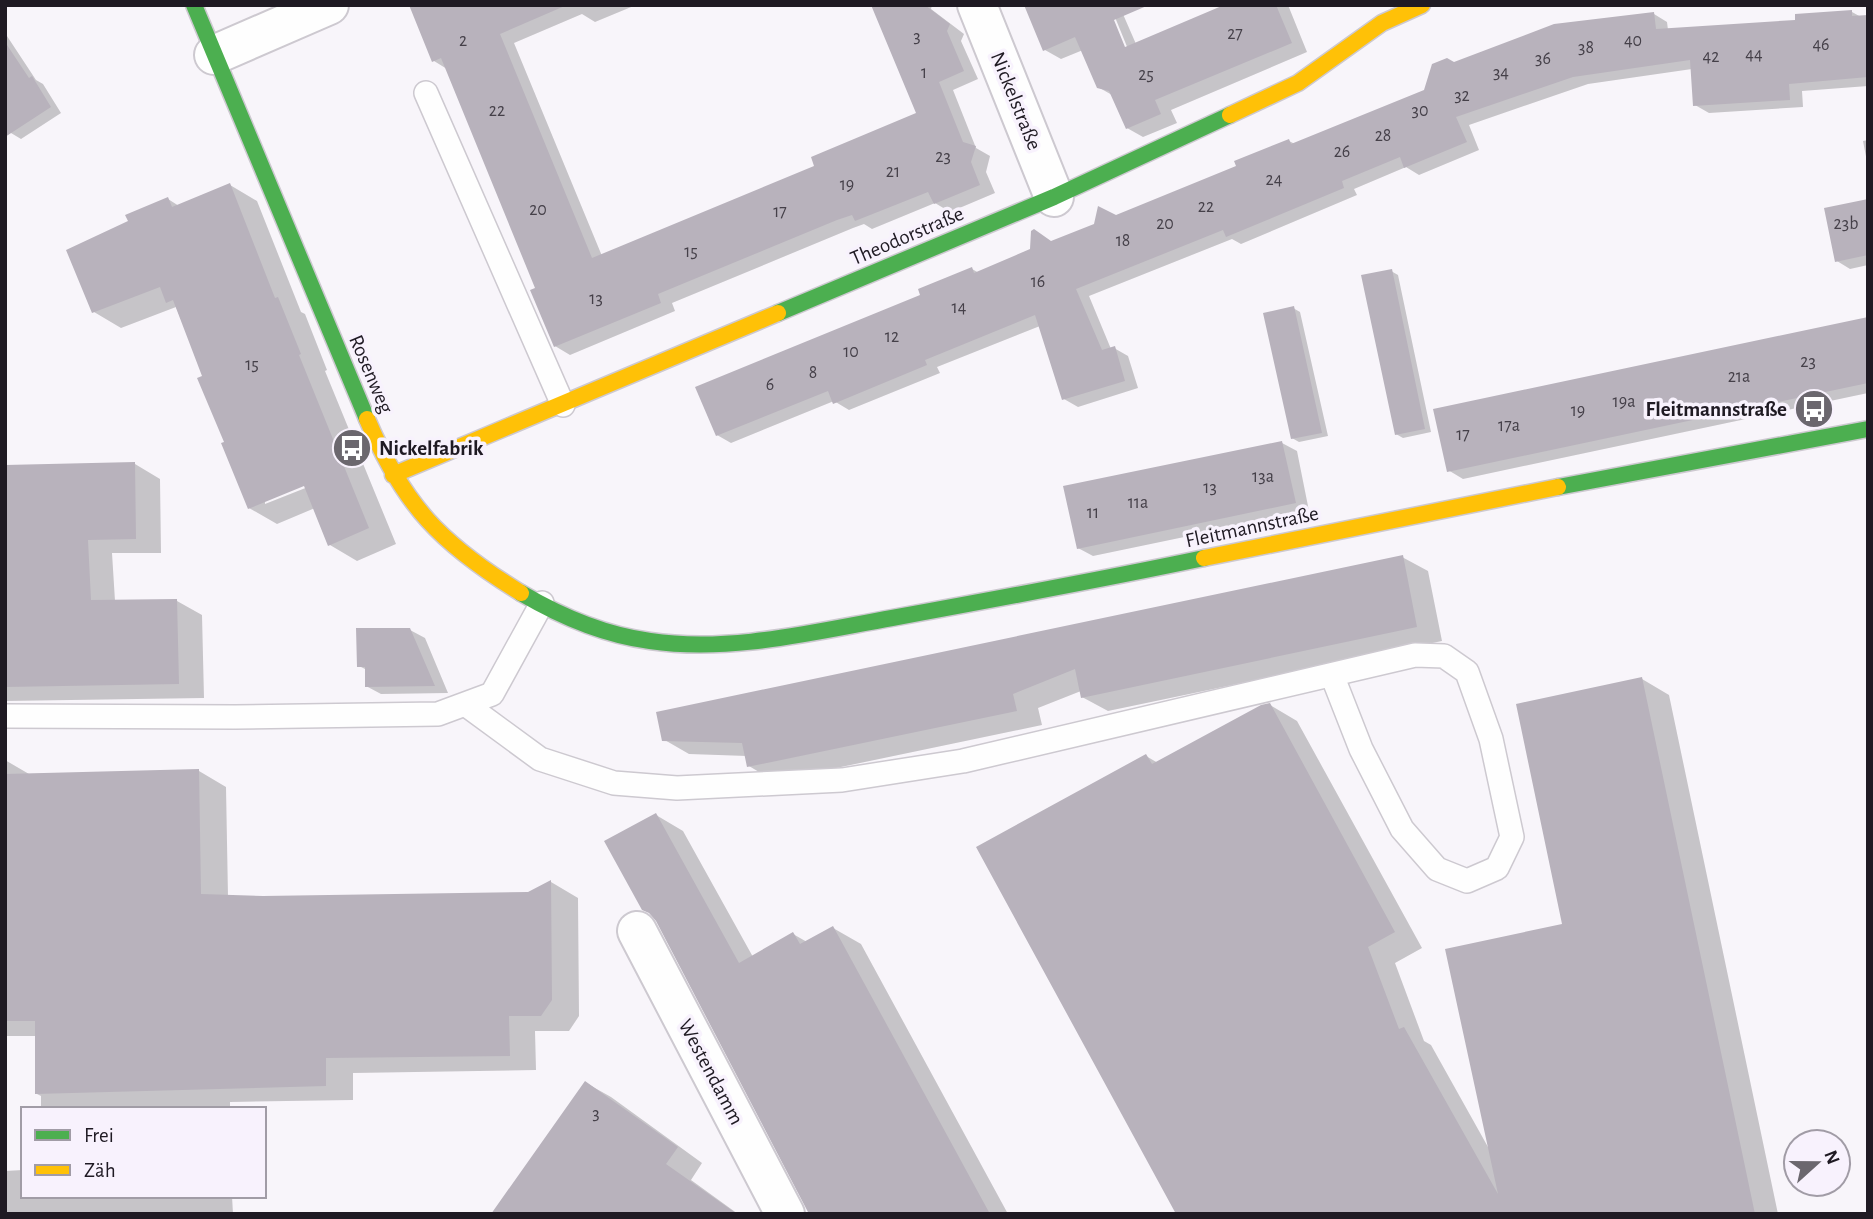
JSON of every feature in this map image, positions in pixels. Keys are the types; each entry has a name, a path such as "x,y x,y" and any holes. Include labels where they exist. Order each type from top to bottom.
{"street":[{"name":"Rosenweg","path":"194,5 376,440 393,475 420,514 459,550 519,593 598,628 646,640 685,644"},
{"path":"214,55 329,5"},
{"name":"Nickelstraße","path":"977,5 1054,197"},
{"name":"Theodorstraße","path":"393,475 1054,197 1298,83 1382,23 1422,5"},
{"name":"Fleitmannstraße","path":"685,644 743,644 1054,589 1293,539 1868,429"},
{"name":"Westendamm","path":"637,931 785,1214"}],"lane":[{"path":"426,93 563,405"},
{"path":"5,716 438,714 492,694 542,603"},
{"path":"465,704 540,759 614,783 677,788 842,780 963,761 1415,655 1444,656 1467,672 1491,739 1512,837 1497,868 1467,881 1437,869 1402,830 1361,749 1332,675"}],"building":[{"path":"409,5 567,5 500,34 592,258 814,166 811,157 916,113 871,5 925,5 950,24 947,31 964,71 939,82 963,142 976,146 971,162 980,185 934,204 928,192 855,221 852,215 837,220 658,294 661,303 554,347 530,290 535,288 441,58 432,62"},
{"path":"1024,5 1149,5 1114,20 1125,47 1224,5 1276,5 1292,43 1155,100 1161,114 1126,129 1109,91 1097,88 1075,37 1043,51"},
{"path":"1852,10 1852,16 1868,15 1868,77 1789,84 1790,100 1693,106 1690,60 1573,77 1456,117 1467,142 1404,168 1400,157 1342,181 1344,188 1226,237 1223,230 1076,289 1102,350 1115,346 1125,381 1062,400 1035,315 925,360 927,365 833,404 828,391 716,436 695,387 920,295 918,289 972,267 974,273 1030,249 1031,231 1034,229 1051,241 1094,224 1098,206 1116,215 1236,166 1234,161 1289,139 1291,144 1424,90 1432,64 1447,58 1454,62 1554,24 1654,12 1656,29 1795,20 1795,14"},
{"path":"5,42 29,78 32,76 51,107 5,137"},
{"path":"230,183 369,528 328,546 304,486 248,509 197,378 202,376 173,300 166,303 160,287 92,313 66,250 128,221 125,215 168,197 172,207"},
{"path":"1868,199 1868,255 1835,262 1824,208"},
{"path":"1392,269 1425,429 1395,435 1361,275"},
{"path":"1294,306 1322,433 1291,439 1263,313"},
{"path":"1868,317 1868,383 1447,472 1433,409"},
{"path":"1282,441 1296,503 1077,549 1063,486"},
{"path":"135,462 136,539 88,540 91,600 177,599 179,684 5,687 5,465"},
{"path":"1403,555 1417,627 1081,698 1075,669 1013,694 1017,711 747,767 742,743 662,741 656,712"},
{"path":"356,628 410,628 435,686 365,687 365,667 357,667"},
{"path":"1642,677 1755,1214 1176,1214 976,847 1146,754 1152,764 1261,705 1270,703 1395,932 1368,947 1399,1029 1404,1027 1498,1194 1445,949 1562,924 1516,704"},
{"path":"199,769 201,894 263,896 528,892 551,880 552,1000 541,1016 509,1016 510,1056 326,1058 326,1086 35,1094 35,1021 5,1021 5,774"},
{"path":"656,813 739,963 793,932 800,944 833,926 990,1214 809,1214 656,921 642,910 604,841"},
{"path":"585,1081 678,1147 666,1164 737,1214 491,1214"}],"traffic: fast":[{"path":"194,5 367,419"},
{"path":"778,313 1054,197 1230,115"},
{"path":"1558,487 1868,429"},
{"path":"521,593 567,617 633,638 680,644 741,643 802,635 1204,558"}],"traffic: slow":[{"path":"1230,115 1298,83 1382,23 1422,5"},
{"path":"393,475 778,313"},
{"path":"367,419 395,476 428,520 468,557 521,593"},
{"path":"1204,558 1558,487"}],"place":[{"name":"Fleitmannstraße","path":"1814,409"},
{"name":"Nickelfabrik","path":"352,448"}]}
